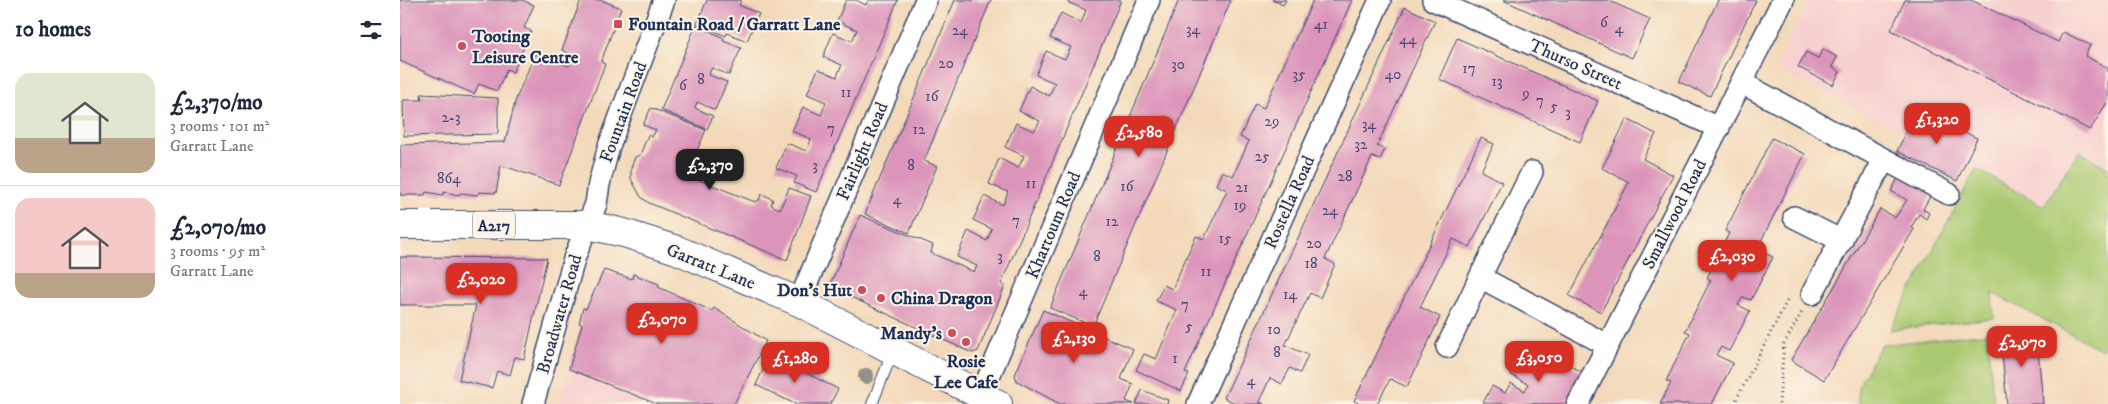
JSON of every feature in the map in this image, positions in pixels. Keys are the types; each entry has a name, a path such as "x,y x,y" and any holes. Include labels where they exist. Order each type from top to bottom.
{"main road":[{"name":"Garratt Lane","path":"400,225 588,225 624,233 677,250 799,302 989,400"}],"street":[{"name":"Fountain Road","path":"588,225 596,204 609,146 664,0"},
{"name":"Fairlight Road","path":"799,302 926,0"},
{"name":"Khartoum Road","path":"989,400 1149,0"},
{"name":"Rostella Road","path":"1198,404 1380,0"},
{"name":"Thurso Street","path":"1434,0 1719,128"},
{"name":"Smallwood Road","path":"1578,404 1783,0"},
{"path":"1742,83 1949,194"},
{"path":"1812,294 1884,160"},
{"path":"1447,346 1532,172"},
{"path":"1794,217 1842,241"},
{"name":"Broadwater Road","path":"533,404 575,256 588,225"},
{"path":"1480,276 1607,345"}],"lane":[{"path":"872,404 893,350"}],"path":[{"path":"1734,404 1795,285 1812,294 1784,344 1779,404"}],"shaded area":[{"path":"1809,0 2108,0 2108,341 2102,350 1927,260 1975,169 1775,68"},
{"path":"569,369 657,404 560,404"}],"green space":[{"path":"2079,151 2108,168 2108,341 2102,350 1992,293 1994,318 1890,330 1976,169 2044,206"},
{"path":"1987,333 1994,404 1858,404 1858,387 1881,345"}],"building":[{"name":"Tooting Leisure Centre","path":"400,0 522,0 534,5 524,28 531,31 513,72 507,69 497,91 479,84 474,94 400,61"},
{"path":"581,0 601,0 621,8 601,62 605,64 559,185 501,165 496,193 479,192 478,195 460,193 459,195 444,192 443,195 426,192 425,195 400,195 400,145 505,142 516,99 535,54 569,66 576,56 562,50"},
{"path":"707,0 741,0 739,5 759,14 747,41 727,33 726,36 697,24"},
{"path":"846,0 856,0 866,5 868,0 898,0 816,192 794,183 797,176 776,168 787,143 806,151 809,145 811,139 792,131 803,107 821,115 826,102 807,94 818,69 837,77 842,65 823,57 833,33 852,41 857,30 837,21"},
{"path":"955,0 991,0 924,161 937,166 909,233 865,214"},
{"path":"1068,0 1121,0 1001,284 1005,286 978,351 972,353 829,287 860,215 933,245 931,253 974,272 977,266 957,257 968,231 987,241 992,229 973,220 984,196 1003,205 1008,192 989,184 999,158 1018,168 1024,156 1005,147 1016,123 1034,131 1040,121 1019,111 1030,86 1049,96 1055,83 1036,75 1046,51 1065,59 1071,47 1050,38 1061,13 1081,23 1086,10 1067,2"},
{"path":"1179,0 1231,0 1093,326 1050,308"},
{"path":"1272,0 1286,0 1283,5"},
{"path":"1313,0 1352,0 1185,373 1189,374 1181,391 1136,370 1144,354 1156,359 1177,310 1156,301 1164,285 1172,289 1196,236 1204,239 1227,190 1216,185 1222,171 1233,176 1249,141 1240,137 1255,104 1264,108"},
{"path":"1503,0 1607,0 1650,19 1632,58"},
{"path":"1718,0 1756,0 1710,96 1679,82"},
{"path":"1905,0 1971,0 2058,42 2063,32 2090,45 2085,56 2108,68 2108,101 2090,130 1891,30"},
{"path":"1405,7 1435,21 1377,146 1385,149 1380,160 1372,157 1325,259 1335,264 1320,298 1310,293 1285,345 1308,355 1300,373 1290,368 1282,384 1270,378 1259,402 1264,404 1237,404 1224,398"},
{"path":"696,25 724,38 723,41 741,48 729,75 712,68 710,71 709,75 727,82 715,110 697,102 695,108 713,116 707,129 661,110"},
{"path":"1457,38 1598,101 1580,142 1439,79"},
{"path":"1823,49 1837,57 1832,67 1840,72 1833,85 1798,67 1806,52 1818,58"},
{"path":"421,94 498,98 498,134 404,136 403,100 422,100"},
{"path":"651,108 706,130 695,155 697,155 689,176 755,202 759,200 762,194 773,199 771,205 780,209 789,188 811,196 787,260 649,203 641,197 631,179 631,168 635,157 640,155 648,135 652,137 656,130 643,125"},
{"path":"1917,109 1977,138 1957,181 1897,151"},
{"path":"1627,119 1656,134 1643,159 1673,175 1601,312 1569,296 1629,182 1602,168"},
{"path":"1481,138 1494,144 1481,171 1502,182 1470,247 1453,239 1420,307 1440,317 1407,387 1390,379 1377,404 1360,404 1354,401"},
{"path":"1772,138 1805,154 1757,249 1773,257 1751,300 1743,297 1738,305 1750,311 1729,351 1721,347 1716,355 1733,363 1712,404 1660,404 1671,383 1666,381 1690,333 1685,331 1711,280 1707,278 1729,233 1725,231"},
{"path":"1900,175 1932,193 1923,209 1929,213 1926,219 1919,214 1911,227 1914,229 1824,380 1791,360 1880,209 1895,218 1907,200 1891,191"},
{"path":"400,257 547,258 524,359 515,357 510,375 497,371 492,388 459,380 476,305 400,305"},
{"path":"604,270 632,279 633,274 659,284 658,287 712,311 714,308 766,341 734,404 657,404 569,369 582,324 579,323 583,308 586,309"},
{"path":"1043,310 1133,349 1121,379 1133,384 1126,401 1134,404 1060,404 1017,381 1015,375"},
{"path":"2036,330 2043,404 2007,404 2000,334"},
{"path":"1530,353 1543,361 1547,353 1582,372 1565,404 1483,403 1492,386 1505,393 1511,383 1525,391 1528,384 1511,375 1520,359 1525,362"},
{"path":"770,355 838,389 830,404 795,404 756,385"},
{"path":"1142,390 1168,400 1167,404 1136,404"}],"place":[{"name":"Fountain Road / Garratt Lane","path":"618,24"},
{"name":"Tooting Leisure Centre","path":"462,46"},
{"name":"Don’s Hut","path":"862,290"},
{"name":"China Dragon","path":"881,298"},
{"name":"Mandy’s","path":"952,333"},
{"name":"Rosie Lee Cafe","path":"966,342"}]}
